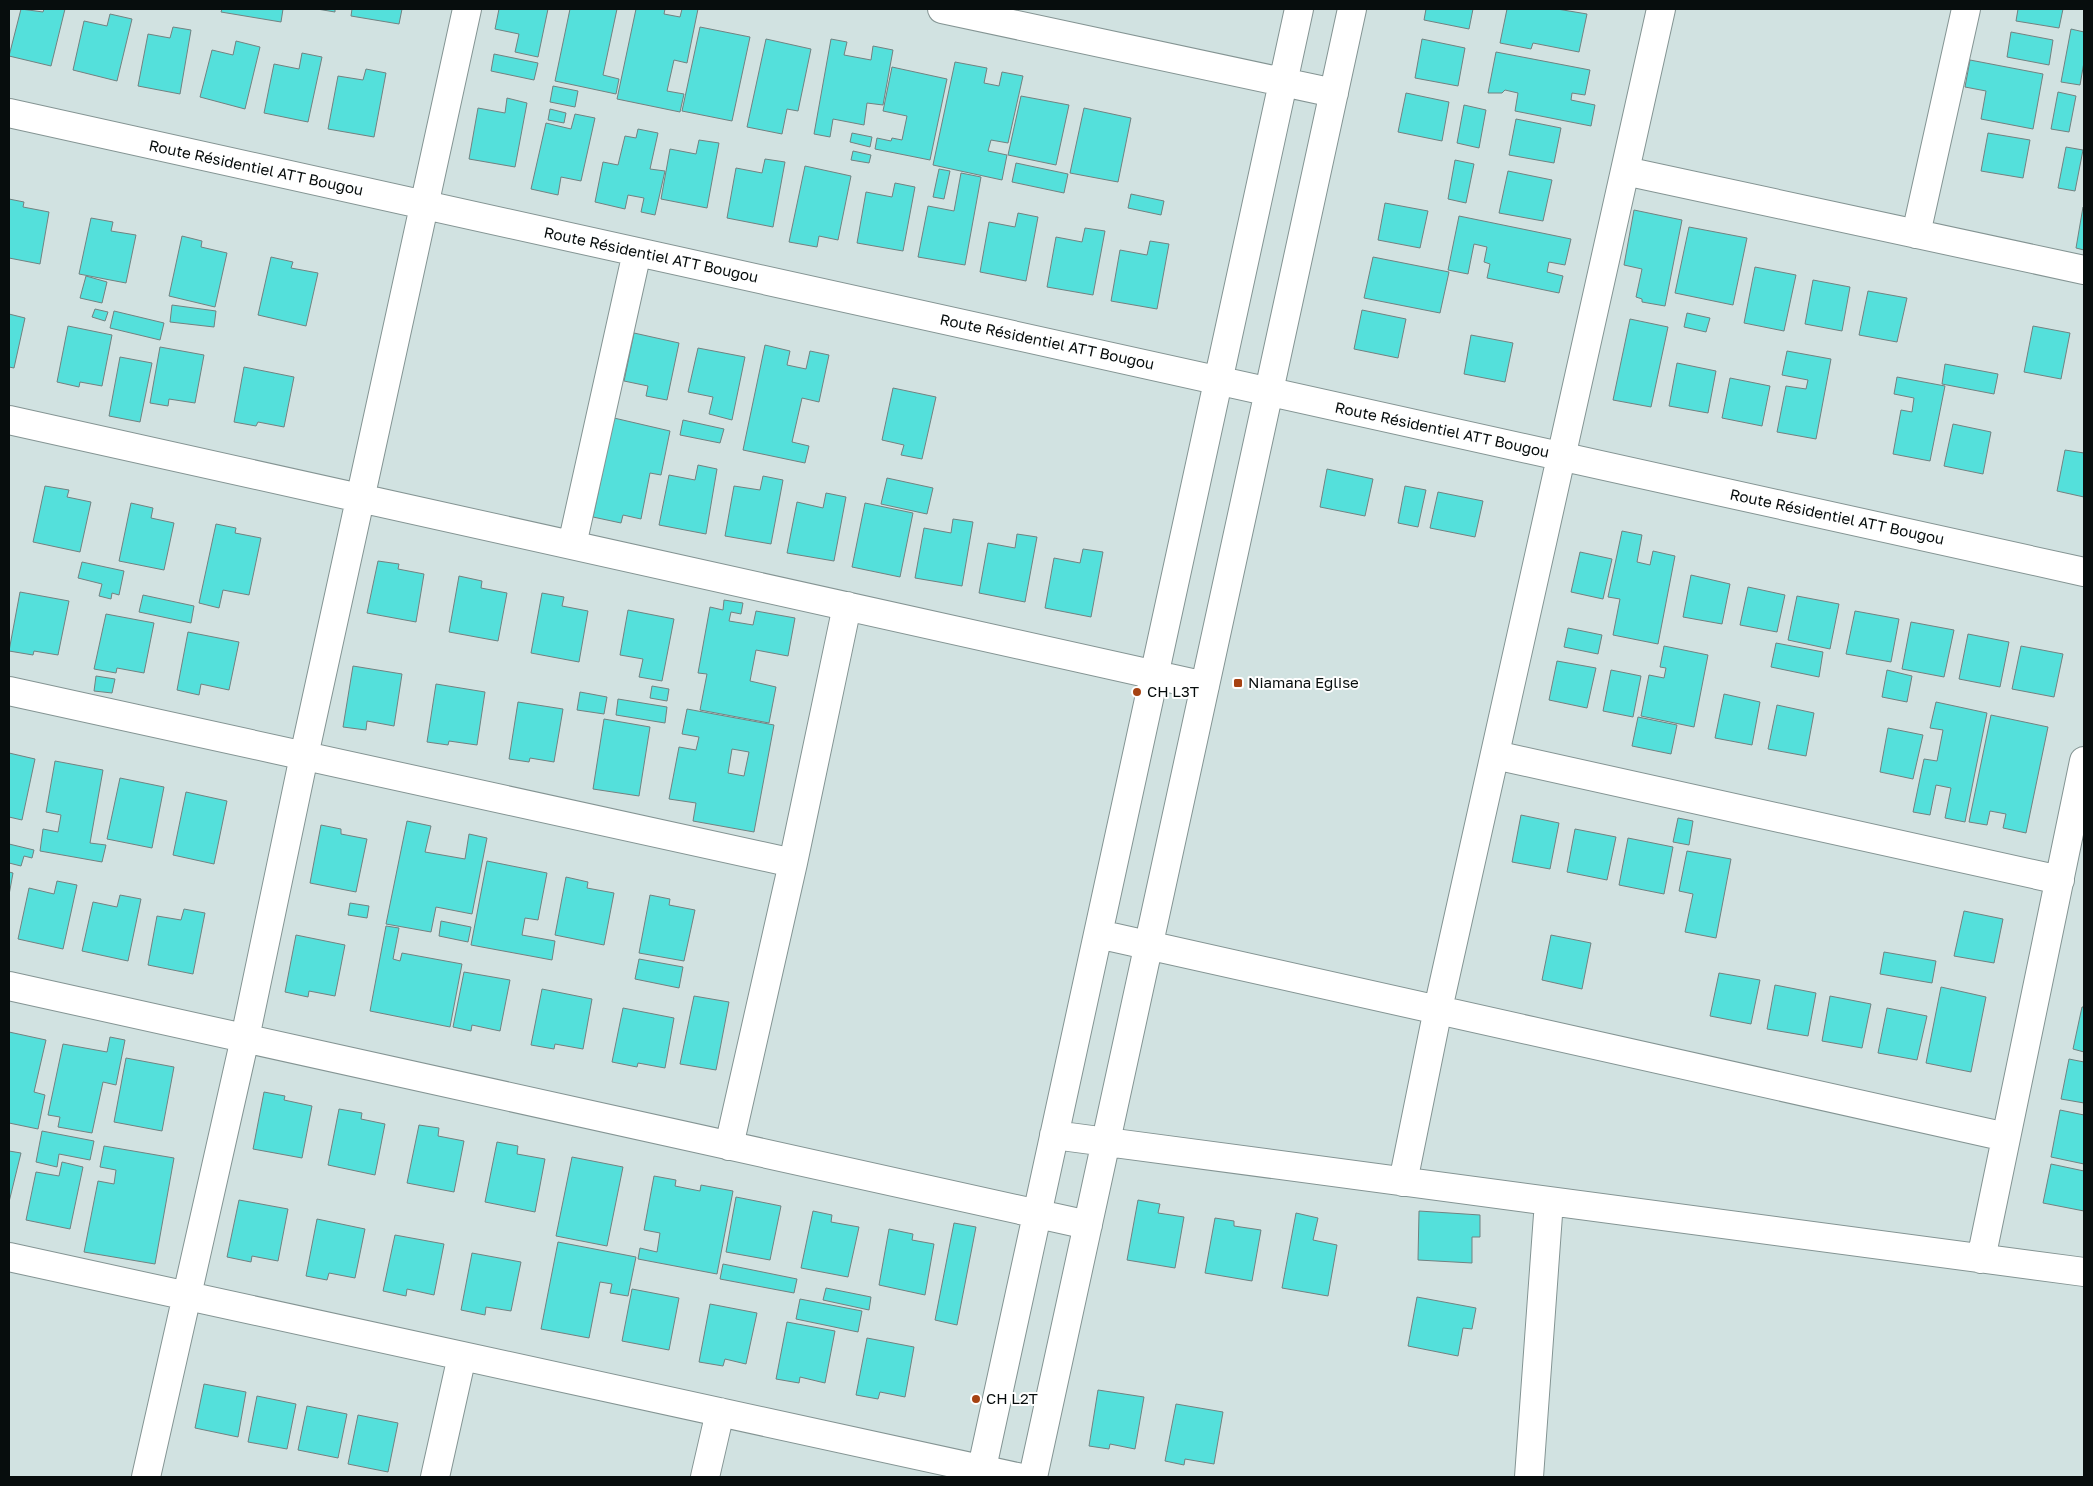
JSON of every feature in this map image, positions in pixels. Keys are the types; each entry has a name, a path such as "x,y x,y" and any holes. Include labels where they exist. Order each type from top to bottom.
{"street":[{"path":"146,1477 245,1038 304,756 467,9"},
{"path":"942,9 1334,93"},
{"path":"981,1473 1299,9"},
{"path":"1033,1477 1352,9"},
{"path":"1403,1182 1438,1010 1661,9"},
{"path":"1916,234 1966,9"},
{"name":"Route Résidentiel ATT Bougou","path":"9,114 2084,572"},
{"path":"1625,172 2084,270"},
{"path":"572,545 637,252"},
{"path":"9,420 1205,686"},
{"path":"729,1146 793,863 847,606"},
{"path":"9,691 793,863"},
{"path":"1495,755 2060,880"},
{"path":"1981,1259 2084,761"},
{"path":"1098,934 2006,1137"},
{"path":"9,986 1088,1225"},
{"path":"1054,1135 2084,1272"},
{"path":"1529,1477 1548,1201"},
{"path":"9,1257 720,1412 981,1473 1017,1477"},
{"path":"435,1477 462,1356"},
{"path":"705,1477 720,1412"}],"building":[{"path":"21,9 43,12 44,9 65,9 51,66 9,56"},
{"path":"222,9 283,9 281,22 221,12"},
{"path":"317,9 335,9 335,12"},
{"path":"352,9 402,9 399,24 351,16"},
{"path":"499,9 548,9 538,57 515,52 519,34 495,29"},
{"path":"570,9 617,9 603,75 619,79 616,94 555,81"},
{"path":"636,9 665,9 664,14 680,17 682,9 698,9 687,63 674,60 667,91 684,94 680,112 617,99"},
{"path":"1426,9 1473,9 1469,29 1424,20"},
{"path":"1507,9 1557,9 1587,14 1579,52 1533,43 1531,49 1500,43"},
{"path":"2018,9 2063,9 2059,28 2016,21"},
{"path":"110,14 132,19 117,81 73,70 84,21 107,26"},
{"path":"173,27 191,30 180,94 138,86 148,34 170,38"},
{"path":"700,27 750,37 732,121 682,111"},
{"path":"2071,29 2084,32 2084,62 2080,85 2061,82"},
{"path":"2011,32 2053,40 2049,65 2007,57"},
{"path":"766,39 811,49 798,111 787,109 782,134 747,127"},
{"path":"831,39 847,42 844,55 871,60 873,46 893,50 883,105 867,103 864,125 833,119 830,137 814,134"},
{"path":"1422,39 1465,48 1458,86 1415,78"},
{"path":"236,41 260,47 245,109 200,97 212,50 233,55"},
{"path":"1496,52 1590,70 1585,95 1572,93 1571,100 1595,105 1591,126 1515,111 1518,93 1505,90 1502,93 1488,93"},
{"path":"302,53 322,57 308,122 264,113 274,64 299,69"},
{"path":"494,54 538,63 534,80 491,71"},
{"path":"1970,60 2043,74 2033,129 1981,119 1986,91 1965,87"},
{"path":"955,62 987,68 984,83 999,86 1002,72 1023,76 1008,143 991,140 988,151 1007,155 1002,180 933,165"},
{"path":"892,67 947,79 930,160 875,149 877,138 891,141 892,138 902,140 907,116 883,111"},
{"path":"366,69 386,73 374,137 328,129 338,76 363,80"},
{"path":"553,86 578,91 575,107 550,102"},
{"path":"2058,92 2076,96 2069,132 2051,129"},
{"path":"1406,93 1449,102 1442,141 1398,132"},
{"path":"1021,96 1069,105 1056,165 1008,155"},
{"path":"507,98 527,103 515,167 469,159 478,108 505,113"},
{"path":"1464,105 1486,110 1479,148 1457,143"},
{"path":"1084,108 1131,118 1118,182 1070,173"},
{"path":"550,109 566,113 564,123 548,120"},
{"path":"575,114 595,118 581,181 561,177 558,195 531,189 546,123 571,129"},
{"path":"1516,119 1561,128 1554,163 1509,155"},
{"path":"638,129 658,133 650,169 665,171 655,215 641,212 644,198 628,195 625,209 595,202 603,162 618,165 625,136 636,138"},
{"path":"852,133 872,137 870,147 850,142"},
{"path":"1988,133 2030,140 2023,178 1981,171"},
{"path":"699,140 719,143 707,208 661,199 670,149 696,154"},
{"path":"2066,147 2083,150 2075,191 2058,188"},
{"path":"853,151 871,155 869,163 851,160"},
{"path":"765,159 785,162 773,227 727,218 736,168 762,173"},
{"path":"1455,160 1474,164 1466,203 1448,199"},
{"path":"1016,163 1068,174 1064,193 1012,182"},
{"path":"805,166 851,176 838,240 819,236 817,247 789,242"},
{"path":"939,169 950,171 944,199 933,197"},
{"path":"1508,171 1552,180 1543,221 1499,213"},
{"path":"961,173 981,177 965,265 918,257 928,206 954,211"},
{"path":"895,183 915,187 903,251 857,243 866,192 892,197"},
{"path":"1131,194 1164,201 1161,215 1128,208"},
{"path":"9,199 24,202 23,207 49,212 40,264 9,258"},
{"path":"1385,203 1428,211 1420,248 1378,240"},
{"path":"2084,208 2084,250 2076,248"},
{"path":"1634,210 1682,220 1665,306 1642,302 1642,299 1636,297 1642,269 1624,265"},
{"path":"1018,213 1038,217 1026,281 980,272 989,222 1015,227"},
{"path":"1459,216 1571,239 1565,265 1549,262 1547,272 1563,276 1559,293 1487,278 1490,264 1484,262 1487,247 1474,244 1468,274 1448,270"},
{"path":"91,218 113,222 111,231 136,235 126,283 79,274"},
{"path":"1689,227 1747,238 1733,305 1675,293"},
{"path":"1085,228 1105,231 1093,295 1047,287 1056,237 1082,242"},
{"path":"182,236 202,241 201,247 227,253 215,307 169,296"},
{"path":"1150,241 1169,244 1157,309 1111,301 1120,250 1147,255"},
{"path":"271,257 293,262 291,268 318,273 306,326 258,315"},
{"path":"1373,257 1449,272 1440,313 1364,298"},
{"path":"1755,267 1796,275 1784,331 1744,323"},
{"path":"86,276 107,282 102,303 80,298"},
{"path":"1813,280 1850,287 1842,331 1805,324"},
{"path":"1868,291 1907,298 1897,342 1859,335"},
{"path":"172,305 216,311 214,327 170,322"},
{"path":"95,309 108,312 105,321 92,317"},
{"path":"1362,310 1406,319 1398,358 1354,349"},
{"path":"114,311 164,323 160,340 110,328"},
{"path":"1687,313 1710,318 1706,332 1684,327"},
{"path":"9,314 25,318 14,368 9,367"},
{"path":"1630,319 1668,327 1651,407 1613,400"},
{"path":"68,326 112,335 102,386 80,382 79,387 57,382"},
{"path":"2033,326 2070,333 2061,379 2024,372"},
{"path":"634,333 679,343 667,400 646,396 648,386 624,381"},
{"path":"1471,335 1513,343 1505,382 1464,374"},
{"path":"765,345 790,351 787,365 806,369 810,351 829,355 819,402 802,398 792,442 809,446 805,463 743,450"},
{"path":"160,347 204,355 195,403 169,399 168,406 150,403"},
{"path":"698,348 745,357 732,420 709,414 713,397 688,392"},
{"path":"1787,351 1831,359 1816,439 1777,432 1786,386 1806,389 1808,380 1782,375"},
{"path":"120,357 152,363 140,422 109,416"},
{"path":"1677,363 1716,371 1708,413 1669,406"},
{"path":"1945,364 1998,374 1994,394 1942,384"},
{"path":"244,367 294,377 284,427 258,422 256,426 234,422"},
{"path":"1897,377 1945,386 1930,461 1893,454 1901,410 1912,412 1914,398 1894,394"},
{"path":"1730,378 1770,386 1762,426 1722,418"},
{"path":"893,388 936,397 922,459 901,455 904,445 882,440"},
{"path":"614,418 670,431 661,475 650,473 641,519 623,515 621,523 593,517"},
{"path":"683,420 724,429 720,443 680,435"},
{"path":"1953,424 1991,432 1983,474 1944,466"},
{"path":"2065,450 2084,453 2084,497 2057,491"},
{"path":"698,465 717,469 706,534 659,525 669,475 695,480"},
{"path":"1327,469 1373,479 1365,516 1320,507"},
{"path":"763,476 783,480 771,544 725,536 734,486 760,490"},
{"path":"887,478 933,488 927,514 881,504"},
{"path":"45,486 69,490 67,497 91,502 80,552 33,542"},
{"path":"1405,486 1426,490 1418,527 1398,523"},
{"path":"1438,492 1483,501 1475,537 1430,528"},
{"path":"826,493 846,497 834,561 787,553 797,502 823,508"},
{"path":"131,503 153,508 151,518 174,523 164,570 119,561"},
{"path":"865,503 913,513 900,577 852,567"},
{"path":"953,519 973,522 962,586 915,578 924,528 951,533"},
{"path":"216,524 236,528 235,533 261,538 249,595 223,590 219,608 199,603"},
{"path":"1622,531 1642,535 1637,562 1650,565 1653,551 1675,556 1658,644 1613,635 1620,599 1608,597"},
{"path":"1017,534 1037,537 1025,602 979,593 988,543 1015,548"},
{"path":"1083,549 1103,552 1091,617 1045,608 1054,558 1080,563"},
{"path":"1580,552 1612,559 1603,599 1571,592"},
{"path":"378,561 399,564 398,569 424,574 416,622 367,613"},
{"path":"82,562 124,571 119,595 112,593 111,599 99,596 102,584 78,578"},
{"path":"1691,575 1730,584 1722,624 1683,617"},
{"path":"459,576 482,581 481,588 507,593 498,641 449,632"},
{"path":"1748,587 1785,595 1777,632 1740,625"},
{"path":"20,592 69,601 58,655 34,651 33,655 9,651"},
{"path":"542,593 564,597 562,606 588,611 579,662 531,653"},
{"path":"143,595 194,606 191,623 139,612"},
{"path":"1797,596 1839,604 1830,649 1788,640"},
{"path":"724,600 743,603 741,614 731,612 729,621 753,625 756,611 795,618 788,656 756,650 750,681 776,687 769,723 700,710 707,674 698,673 710,607 723,610"},
{"path":"628,610 674,619 662,681 639,677 643,659 620,655"},
{"path":"1855,611 1899,619 1891,662 1846,654"},
{"path":"106,614 154,623 144,673 117,668 116,673 94,669"},
{"path":"1911,622 1954,630 1944,677 1902,669"},
{"path":"1568,628 1602,635 1598,654 1564,647"},
{"path":"188,632 239,642 229,690 201,684 199,695 177,690"},
{"path":"1968,634 2009,642 2000,687 1959,679"},
{"path":"1776,643 1823,652 1819,677 1771,667"},
{"path":"1664,646 1708,655 1694,727 1641,716 1649,675 1664,678 1666,668 1660,667"},
{"path":"2021,646 2063,654 2054,697 2012,689"},
{"path":"1557,661 1596,668 1587,708 1549,700"},
{"path":"353,666 402,674 394,726 367,721 366,730 343,727"},
{"path":"1611,670 1641,676 1633,717 1603,711"},
{"path":"1887,670 1912,676 1907,702 1882,697"},
{"path":"96,676 115,679 112,693 94,691"},
{"path":"436,684 485,692 477,745 449,741 448,745 427,742"},
{"path":"652,686 669,689 667,701 650,698"},
{"path":"580,692 607,697 604,714 577,710"},
{"path":"1724,694 1760,702 1752,745 1715,738"},
{"path":"618,699 667,707 665,723 616,715"},
{"path":"518,702 563,709 554,762 530,758 529,762 509,759"},
{"path":"1936,702 1987,713 1965,822 1945,818 1951,788 1936,785 1930,815 1913,812 1924,759 1937,761 1943,730 1930,728"},
{"path":"1777,705 1814,713 1806,756 1768,749"},
{"path":"687,709 774,725 754,832 693,821 696,803 669,799 679,747 696,750 699,737 682,734","holes":["732,749 749,752 744,776 728,773"]},
{"path":"1991,715 2048,727 2026,833 2003,828 2006,814 1990,811 1987,825 1969,822"},
{"path":"1638,717 1677,725 1671,754 1632,746"},
{"path":"604,719 650,727 639,796 593,789"},
{"path":"1888,728 1923,735 1913,779 1880,772"},
{"path":"9,753 35,759 22,820 9,817"},
{"path":"55,761 103,770 90,843 106,845 102,862 40,851 43,829 58,832 61,815 46,812"},
{"path":"120,778 164,787 152,848 107,839"},
{"path":"186,792 227,801 214,864 173,855"},
{"path":"1521,815 1559,823 1550,869 1512,862"},
{"path":"1678,818 1693,821 1689,845 1673,842"},
{"path":"407,821 431,826 425,852 465,859 469,834 487,838 472,914 436,907 431,932 386,924"},
{"path":"321,825 341,829 341,834 367,839 356,892 310,883"},
{"path":"1575,829 1616,837 1607,880 1567,872"},
{"path":"1628,838 1673,847 1664,894 1619,885"},
{"path":"9,844 34,850 32,858 24,856 21,866 9,863"},
{"path":"1687,851 1731,859 1716,938 1685,932 1693,894 1679,891"},
{"path":"487,861 547,873 538,920 525,918 522,935 555,941 552,960 471,945"},
{"path":"9,872 13,873 9,895"},
{"path":"566,877 588,882 587,888 614,893 604,945 555,935"},
{"path":"57,881 77,885 63,949 18,939 29,888 54,894"},
{"path":"120,895 141,899 128,961 82,951 93,902 117,907"},
{"path":"650,895 670,899 669,905 695,910 684,961 639,953"},
{"path":"350,903 369,906 367,918 348,915"},
{"path":"184,909 205,913 193,974 148,965 157,916 181,920"},
{"path":"1964,911 2003,919 1994,963 1954,956"},
{"path":"441,921 471,927 468,942 439,936"},
{"path":"386,926 399,928 393,959 400,961 402,953 462,964 450,1027 370,1011"},
{"path":"296,935 345,945 335,996 309,991 308,997 285,992"},
{"path":"1551,935 1591,943 1582,989 1542,980"},
{"path":"1884,952 1936,961 1932,983 1880,974"},
{"path":"639,959 683,967 679,988 635,979"},
{"path":"464,972 510,980 500,1031 472,1025 471,1031 453,1027"},
{"path":"1719,973 1760,980 1751,1024 1710,1016"},
{"path":"1775,985 1816,993 1808,1036 1767,1029"},
{"path":"1941,987 1986,997 1971,1072 1926,1063"},
{"path":"542,989 592,999 583,1049 555,1044 554,1049 531,1045"},
{"path":"694,996 729,1002 716,1070 680,1064"},
{"path":"1830,996 1871,1004 1862,1048 1822,1041"},
{"path":"2082,1007 2084,1007 2084,1052 2073,1049"},
{"path":"623,1008 674,1018 665,1068 638,1063 637,1067 612,1062"},
{"path":"1887,1008 1927,1016 1917,1060 1878,1053"},
{"path":"9,1032 46,1040 34,1092 45,1095 38,1129 9,1123"},
{"path":"110,1037 125,1040 116,1085 103,1082 92,1133 58,1127 60,1117 48,1115 63,1044 107,1052"},
{"path":"126,1058 174,1067 162,1131 114,1122"},
{"path":"2069,1059 2084,1062 2084,1103 2061,1099"},
{"path":"264,1092 285,1096 284,1100 312,1106 302,1158 253,1149"},
{"path":"339,1109 362,1113 361,1119 385,1124 375,1175 328,1165"},
{"path":"2060,1110 2084,1115 2084,1164 2051,1157"},
{"path":"419,1125 439,1128 438,1136 464,1141 454,1192 407,1183"},
{"path":"42,1131 94,1141 90,1160 59,1154 57,1167 36,1162"},
{"path":"497,1142 518,1146 517,1154 545,1159 535,1212 485,1202"},
{"path":"104,1146 174,1158 155,1264 84,1252 98,1181 114,1184 116,1170 100,1167"},
{"path":"9,1151 21,1153 9,1202"},
{"path":"572,1157 623,1167 607,1246 556,1236"},
{"path":"62,1162 83,1167 70,1229 26,1220 36,1172 59,1176"},
{"path":"2051,1164 2084,1171 2084,1211 2043,1203"},
{"path":"654,1176 676,1180 675,1186 700,1191 701,1185 733,1191 717,1274 638,1259 640,1248 657,1252 660,1233 644,1230"},
{"path":"736,1197 781,1206 770,1260 726,1252"},
{"path":"239,1200 288,1209 278,1261 252,1256 251,1262 227,1257"},
{"path":"1138,1200 1160,1204 1158,1213 1184,1217 1175,1268 1127,1260"},
{"path":"813,1211 832,1215 831,1222 859,1227 848,1277 801,1268"},
{"path":"1419,1211 1480,1215 1480,1237 1472,1237 1472,1263 1418,1260"},
{"path":"1296,1213 1318,1218 1313,1240 1337,1245 1328,1296 1282,1288"},
{"path":"1215,1218 1234,1221 1234,1226 1261,1230 1252,1281 1205,1273"},
{"path":"317,1219 365,1229 355,1278 329,1273 327,1280 306,1276"},
{"path":"954,1223 976,1227 957,1325 935,1320"},
{"path":"889,1229 913,1234 912,1240 934,1244 925,1295 879,1285"},
{"path":"395,1235 444,1244 434,1295 407,1289 406,1296 383,1291"},
{"path":"558,1242 636,1257 628,1296 610,1293 612,1284 600,1282 589,1338 541,1329"},
{"path":"472,1253 521,1262 511,1311 486,1307 485,1315 461,1310"},
{"path":"723,1264 797,1279 794,1293 720,1279"},
{"path":"826,1288 871,1297 869,1310 823,1300"},
{"path":"632,1289 679,1298 669,1350 622,1341"},
{"path":"1417,1297 1476,1308 1472,1329 1463,1328 1458,1356 1408,1346"},
{"path":"800,1299 862,1311 858,1332 796,1319"},
{"path":"710,1304 757,1313 746,1364 725,1359 723,1366 699,1362"},
{"path":"787,1322 835,1331 825,1383 800,1377 799,1383 776,1379"},
{"path":"867,1338 914,1347 905,1397 880,1392 878,1399 856,1395"},
{"path":"204,1384 246,1392 238,1437 195,1428"},
{"path":"1098,1390 1144,1397 1135,1449 1110,1444 1109,1449 1089,1446"},
{"path":"257,1396 296,1404 287,1449 248,1442"},
{"path":"1176,1404 1223,1412 1214,1464 1185,1459 1184,1465 1165,1461"},
{"path":"307,1406 347,1414 338,1458 298,1450"},
{"path":"358,1415 398,1423 388,1472 348,1464"}],"place":[{"name":"Niamana Eglise","path":"1238,683"},
{"name":"CH L3T","path":"1137,692"},
{"name":"CH L2T","path":"976,1399"}]}
